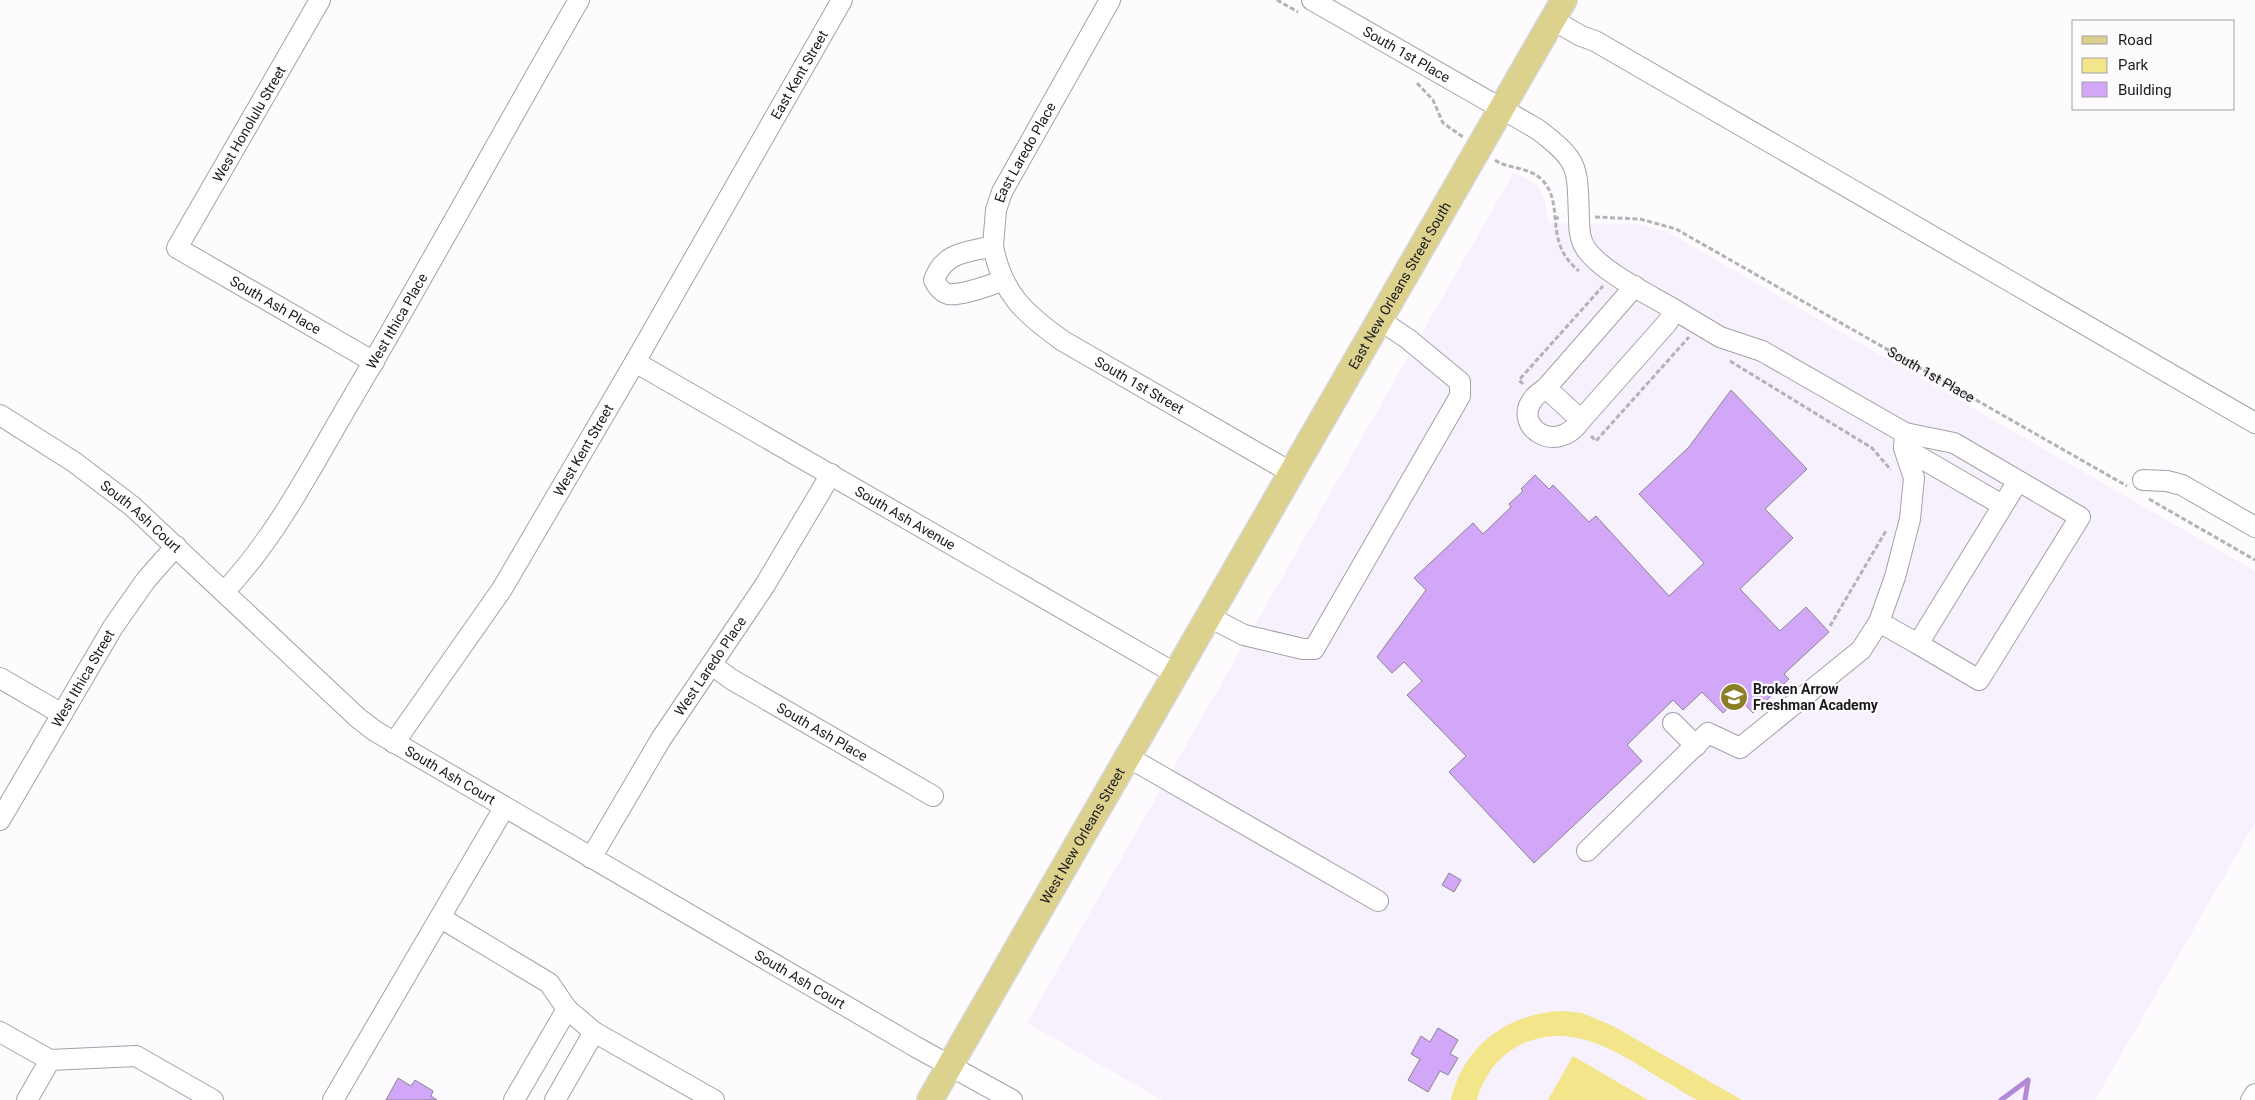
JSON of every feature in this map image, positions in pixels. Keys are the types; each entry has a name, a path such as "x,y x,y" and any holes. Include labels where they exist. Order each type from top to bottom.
{"main road":[{"name":"East New Orleans Street South","path":"1235,570 1559,10"},
{"name":"West New Orleans Street","path":"930,1100 1235,570"}],"street":[{"name":"West Honolulu Street","path":"177,248 320,0"},
{"name":"West Ithica Place","path":"224,592 260,550 284,513 374,362 579,0"},
{"name":"East Kent Street","path":"756,148 842,0"},
{"name":"East Laredo Place","path":"994,246 996,210 1002,192 1110,0"},
{"name":"South 1st Place","path":"1309,8 1501,109 1536,129 1561,147 1576,171 1579,187 1580,234 1586,249 1631,291 1671,317 1720,337 1762,351 2002,505"},
{"path":"1559,10 1581,36 1595,41 1915,224 2255,423"},
{"name":"West Kent Street","path":"394,743 447,671 502,589 635,362 756,148"},
{"path":"994,246 947,258 939,268 934,280 939,288 947,294 1003,280"},
{"name":"South 1st Street","path":"994,246 1003,280 1023,309 1035,321 1063,341 1292,473"},
{"name":"South Ash Place","path":"177,248 374,362"},
{"path":"1631,291 1537,388 1528,407 1528,418 1532,427 1539,434 1549,437 1562,437 1584,426 1671,317"},
{"path":"1208,617 1244,635 1304,649 1314,649 1460,396 1460,382 1408,339 1380,320"},
{"name":"South Ash Avenue","path":"635,362 1176,674"},
{"path":"1537,388 1584,426"},
{"name":"South Ash Court","path":"0,415 74,462 116,492 358,718 394,743 949,1066 1012,1100"},
{"path":"1587,851 1708,733 1740,748 1861,650 1879,622 1895,577 1910,519 1914,478 1905,441 1954,443 2080,517 1979,680 1879,622"},
{"name":"West Laredo Place","path":"591,858 661,739 765,585 831,474"},
{"path":"1918,644 2018,480"},
{"path":"2139,488 2167,481 2182,485 2255,527"},
{"name":"West Ithica Street","path":"0,820 126,607 146,580 176,546"},
{"name":"South Ash Place","path":"712,665 731,679 933,796"},
{"path":"0,678 62,714"},
{"path":"1673,723 1696,746"},
{"path":"1128,757 1378,901"},
{"path":"334,1100 504,808"},
{"path":"441,918 548,983 567,1009 594,1032 714,1100"},
{"path":"514,1100 567,1009"},
{"path":"0,1032 50,1060 136,1056 213,1100"},
{"path":"555,1100 594,1032"},
{"path":"27,1100 50,1060"},
{"path":"2252,1100 2255,1094"}],"path":[{"path":"1277,0 1309,8"},
{"name":"South 1st Place","path":"1411,78 1433,100 1443,123 1458,134"},
{"path":"1500,163 1522,168 1544,182 1551,197 1554,218"},
{"name":"South 1st Place","path":"1599,217 1640,219 1676,229 2139,488 2255,560"},
{"path":"1537,388 1519,380 1606,281 1631,291"},
{"path":"1584,426 1596,441 1691,335 1671,317"},
{"path":"1729,360 1872,448 1892,472"},
{"path":"1830,626 1888,528"}],"shaded area":[{"name":"Broken Arrow Freshman Academy","path":"1514,172 1538,185 1546,204 1548,223 1636,224 1666,231 2255,571 2255,823 2095,1100 1162,1100 1027,1023"}],"green space":[{"path":"1564,1011 1582,1013 1613,1026 1742,1100 1697,1100 1635,1063 1598,1044 1580,1038 1560,1036 1540,1038 1520,1045 1505,1055 1487,1075 1477,1100 1451,1100 1457,1080 1466,1063 1492,1035 1508,1025 1525,1018 1544,1013"},
{"path":"1573,1056 1648,1100 1548,1100"}],"building":[{"path":"1731,390 1807,469 1765,509 1793,538 1740,589 1780,631 1806,607 1829,632 1784,674 1789,679 1753,713 1739,698 1723,713 1702,692 1683,710 1673,700 1627,745 1642,761 1534,863 1449,772 1466,756 1407,695 1422,681 1404,662 1392,673 1377,657 1426,590 1414,578 1473,523 1483,534 1511,507 1509,504 1523,491 1521,489 1535,475 1549,489 1553,485 1589,522 1596,516 1669,596 1704,563 1639,494 1689,447"},
{"path":"1449,873 1461,880 1454,892 1442,885"},
{"path":"1438,1028 1458,1040 1450,1054 1458,1058 1448,1075 1440,1071 1428,1092 1408,1080 1420,1059 1411,1054 1421,1036 1430,1042"},
{"path":"398,1078 411,1086 415,1080 433,1091 431,1096 437,1100 386,1100"}],"waterway":[{"path":"2001,1100 2028,1080"},
{"path":"2025,1100 2028,1081"}],"place":[{"name":"Broken Arrow Freshman Academy","path":"1734,697"}]}
